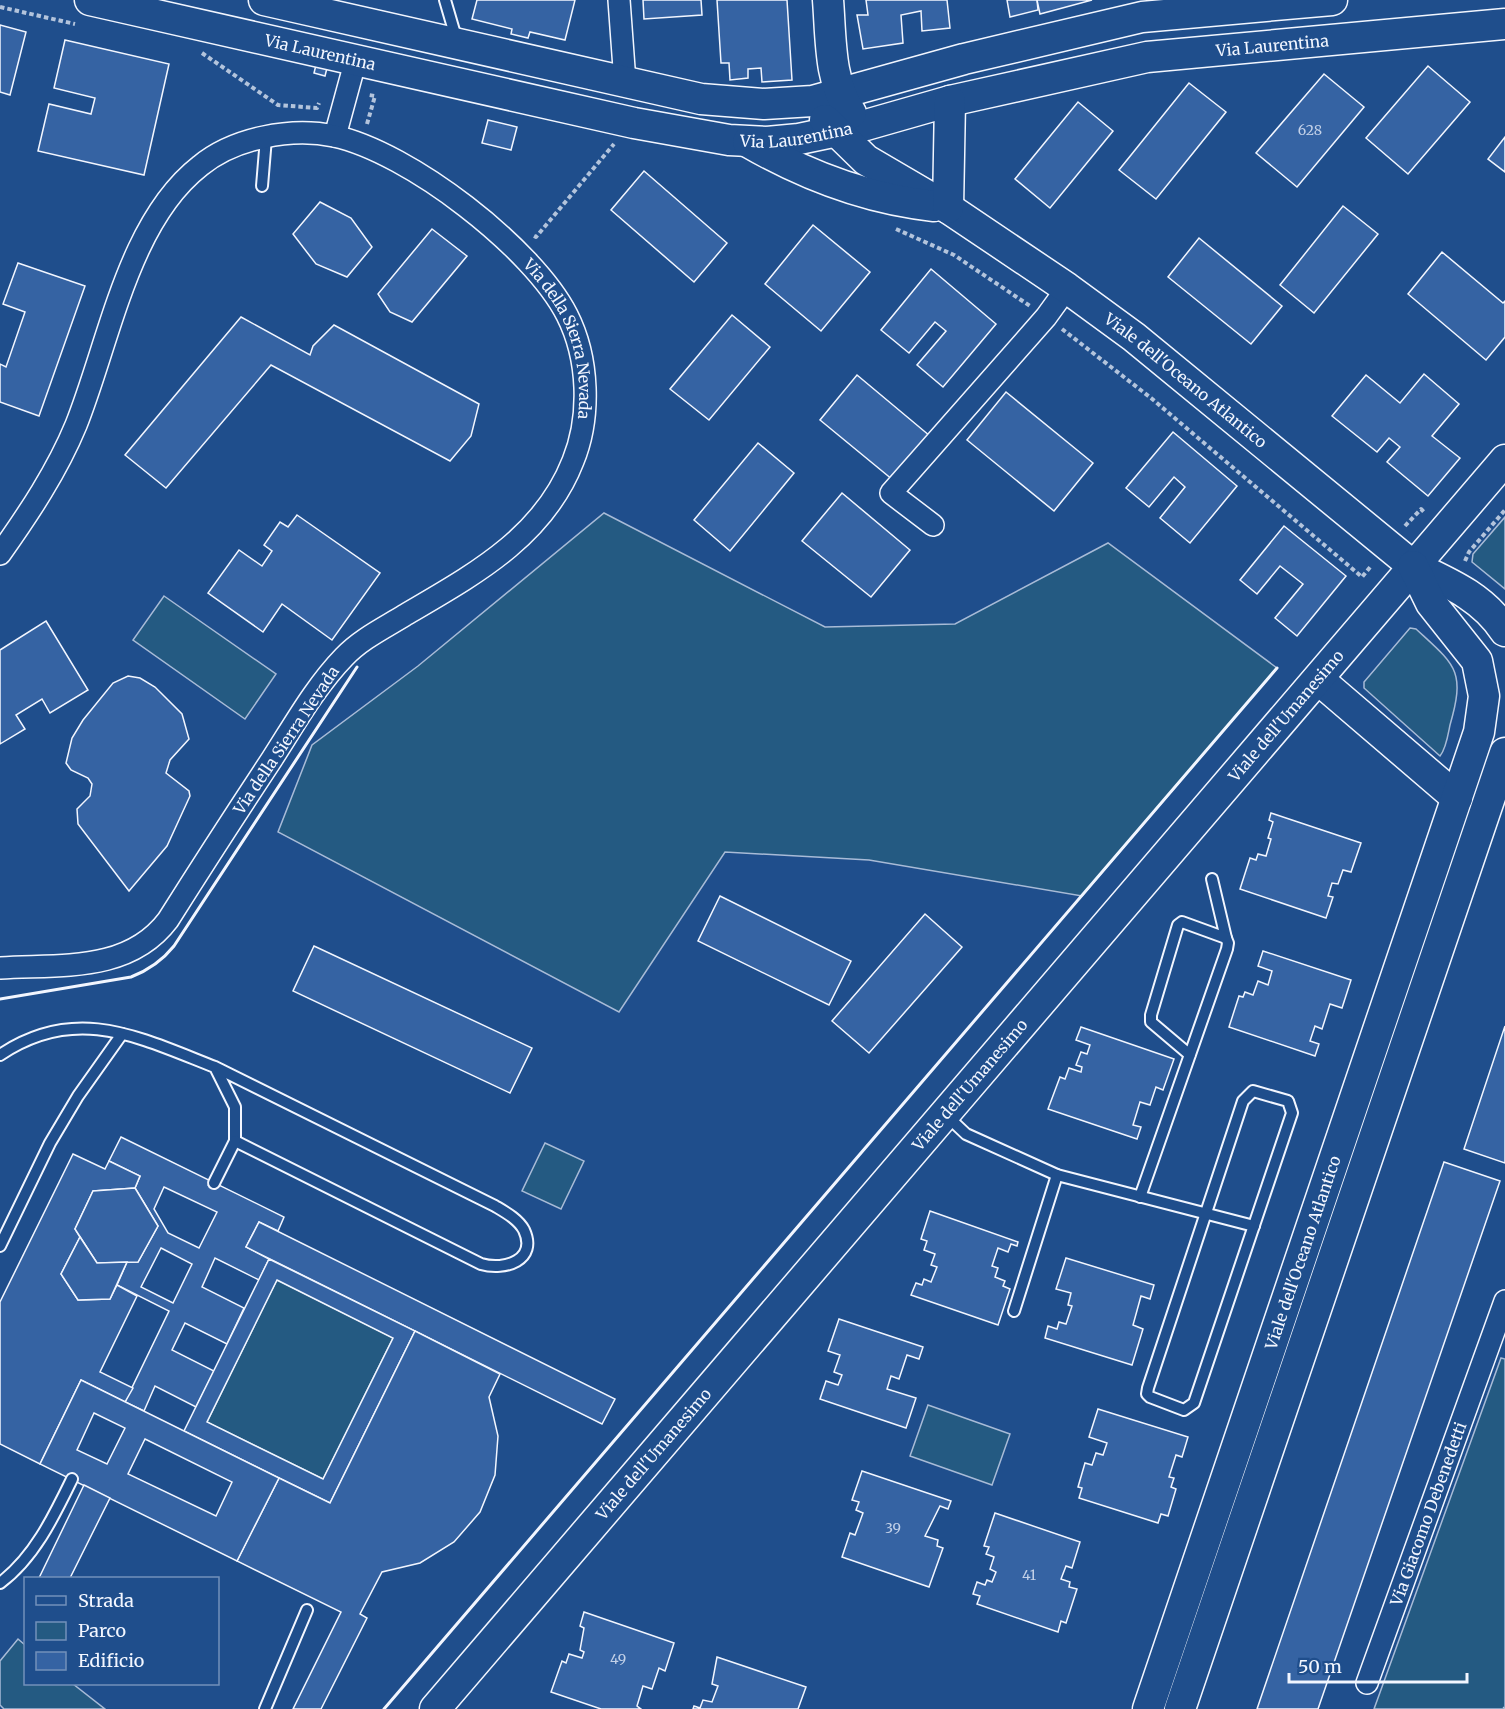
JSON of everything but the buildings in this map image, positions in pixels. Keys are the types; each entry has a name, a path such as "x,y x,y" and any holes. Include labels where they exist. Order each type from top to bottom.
{"main road":[{"name":"Via Laurentina","path":"90,0 634,123 706,137 745,141 780,141 836,132 950,101 1147,57 1505,24"},
{"name":"Via Laurentina","path":"264,0 312,5 458,44 717,102 764,104 805,102 841,95 870,84 1142,9 1332,0"},
{"path":"828,0 834,68 841,95 852,114 866,125"},
{"path":"1142,9 1147,57"},
{"path":"948,208 950,101"},
{"name":"Viale dell'Oceano Atlantico","path":"805,102 866,160 948,208 1067,288 1134,337 1413,566 1431,603 1473,654 1484,685 1479,732 1148,1709"},
{"name":"Viale dell'Oceano Atlantico","path":"745,141 790,165 846,186 898,201 948,208"},
{"name":"Viale dell'Umanesimo","path":"435,1709 1505,460"},
{"path":"1413,566 1473,597 1492,613 1505,631"},
{"path":"1317,679 1457,798"},
{"name":"Viale dell'Oceano Atlantico","path":"1180,1709 1505,753"}],"street":[{"path":"619,0 625,82"},
{"path":"335,136 356,59"},
{"name":"Via della Sierra Nevada","path":"0,554 60,460 81,410 132,266 155,217 179,185 204,162 225,149 266,138 303,135 335,136 393,161 447,193 521,256 550,288 570,322 583,372 583,424 574,460 546,511 514,545 488,564 364,640 336,665 168,920 151,939 133,951 105,960 0,968"},
{"path":"933,525 891,493 1046,317 1067,288"},
{"name":"Via Giacomo Debenedetti","path":"1367,1683 1498,1346 1505,1301"}],"lane":[{"path":"445,0 458,44"},
{"path":"262,186 266,138"},
{"path":"1140,1197 1227,949 1228,943 1212,879"},
{"path":"1190,1055 1151,1023 1151,1015 1178,925 1188,922 1226,938"},
{"path":"0,1055 21,1041 61,1028 92,1029 122,1034 215,1067 495,1206 514,1219 524,1230 526,1238 523,1254 518,1261 503,1268 482,1264 235,1141"},
{"path":"0,1246 54,1135 82,1089 122,1034"},
{"path":"214,1183 235,1141 235,1107 215,1067"},
{"path":"1253,1091 1288,1101 1292,1113 1254,1226 1194,1403 1184,1410 1147,1394 1243,1101 1253,1091"},
{"path":"945,1114 966,1134 1057,1176 1254,1226"},
{"path":"1014,1311 1057,1176"},
{"path":"0,1583 16,1568 38,1540 72,1479"},
{"path":"265,1709 307,1610"}],"path":[{"path":"201,53 278,105 317,108 319,100"},
{"path":"366,94 375,96 366,125 377,131"},
{"path":"527,231 536,237 616,142"},
{"path":"1415,514 1421,509 1424,512"},
{"path":"1465,561 1505,510"}],"green space":[{"path":"604,513 825,627 955,624 1108,543 1277,668 1082,896 869,860 725,852 619,1012 278,832 312,745 418,666"},
{"path":"1505,517 1505,589 1472,562 1473,554"},
{"path":"164,596 276,674 245,719 133,640"},
{"path":"1410,628 1416,629 1440,651 1454,670 1457,680 1455,707 1445,746 1440,756 1364,688 1364,682"},
{"path":"545,1143 584,1161 561,1209 522,1191"},
{"path":"277,1280 393,1338 323,1479 207,1422"},
{"path":"1501,1358 1505,1359 1505,1709 1374,1709"},
{"path":"928,1405 1010,1434 992,1485 910,1456"},
{"path":"18,1639 24,1644 24,1685 74,1685 105,1709 4,1709 0,1705 0,1661"}],"wall":[{"path":"0,999 131,977 160,961 174,946 357,667"},
{"path":"384,1709 1277,668"}]}
